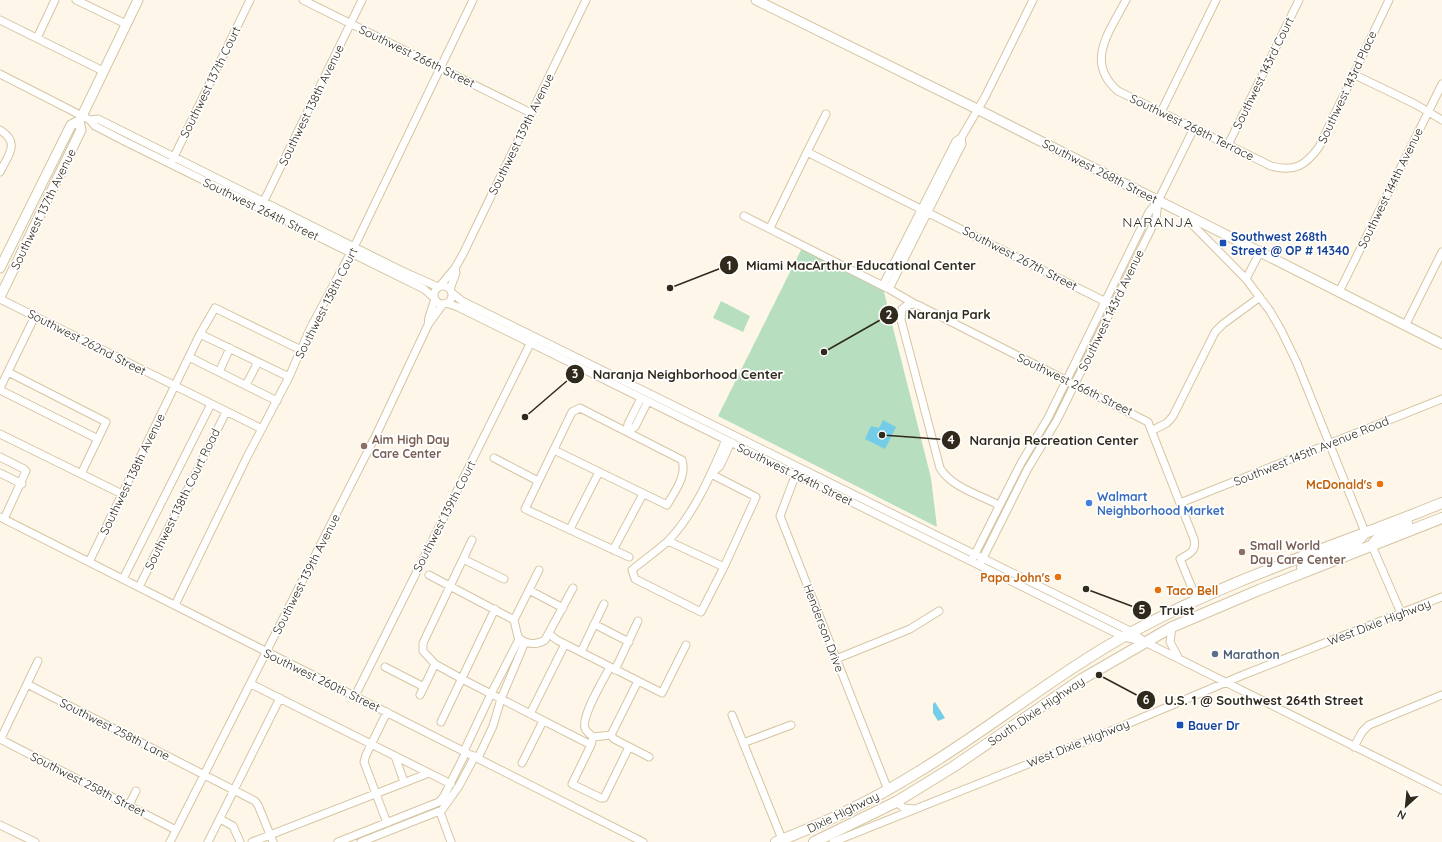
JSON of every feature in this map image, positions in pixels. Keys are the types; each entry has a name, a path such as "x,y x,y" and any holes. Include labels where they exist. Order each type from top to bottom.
{"highway":[{"name":"South Dixie Highway","path":"888,790 943,756 1053,681 1128,634 1197,600 1365,532 1440,504"},
{"path":"1372,546 1378,536 1422,518 1440,504"},
{"name":"South Dixie Highway","path":"814,842 896,802 953,767 1065,690 1172,627 1290,577 1442,518"},
{"path":"1290,577 1310,562 1353,545 1365,532"},
{"path":"888,790 896,802"},
{"name":"Dixie Highway","path":"779,841 831,819 888,790"}],"main road":[{"name":"Southwest 137th Avenue","path":"0,298 81,130 103,71 138,0"},
{"name":"Southwest 268th Street","path":"756,0 977,109 1442,344"},
{"name":"Southwest 137th Avenue","path":"0,268 71,125 84,119"}],"street":[{"path":"37,38 55,0"},
{"path":"76,0 126,24"},
{"name":"Southwest 137th Court","path":"171,164 250,0"},
{"name":"Southwest 266th Street","path":"303,0 531,113"},
{"name":"Southwest 138th Avenue","path":"260,209 362,0"},
{"name":"Southwest 138th Court","path":"175,605 349,253 354,246 474,0"},
{"name":"Southwest 139th Avenue","path":"439,286 455,268 586,0"},
{"path":"886,287 925,210 962,144 961,138 977,109 985,98 1033,0"},
{"name":"Southwest 268th Terrace","path":"1126,0 1103,44 1100,63 1103,74 1110,84 1118,91 1271,166 1278,168 1298,167"},
{"path":"1161,112 1216,0"},
{"name":"Southwest 143rd Court","path":"1228,145 1299,0"},
{"name":"Southwest 143rd Place","path":"1298,167 1308,161 1319,147 1389,0"},
{"path":"0,20 103,71"},
{"name":"Southwest 264th Street","path":"0,74 95,126 424,289 434,298"},
{"path":"1353,74 1442,120"},
{"name":"Southwest 144th Avenue","path":"1339,292 1442,84"},
{"path":"770,228 826,114"},
{"name":"Southwest 264th Street","path":"84,119 98,119 264,202 439,286"},
{"name":"Southwest 143rd Avenue","path":"972,562 1020,463 1048,418 1149,212 1158,201 1194,128"},
{"path":"0,130 8,135 12,140 12,148 0,172"},
{"name":"Southwest 267th Street","path":"807,152 925,210 1113,306"},
{"name":"Southwest 143rd Avenue","path":"979,566 1027,470 1055,424 1075,384 1157,216 1158,201"},
{"path":"1180,212 1246,279 1260,297 1290,348 1365,532"},
{"name":"Southwest 266th Street","path":"744,216 886,287 915,304 1145,419 1152,430 1196,545 1192,551 1180,559 1197,600"},
{"path":"1246,279 1260,252"},
{"path":"1405,326 1442,252"},
{"name":"Southwest 139th Avenue","path":"451,291 456,273 455,268"},
{"path":"439,286 447,286 451,291 450,300 445,304 438,303 434,298 434,291 439,286"},
{"name":"Southwest 264th Street","path":"451,291 460,300 975,554 1128,634"},
{"path":"1152,430 1167,423 1173,416 1216,332 1223,324 1260,297"},
{"name":"Southwest 262nd Street","path":"0,298 262,429"},
{"name":"Southwest 139th Avenue","path":"428,325 428,317 434,298"},
{"name":"Southwest 264th Street","path":"445,304 458,307 979,566 1145,642 1442,790"},
{"name":"Southwest 139th Avenue","path":"170,842 203,774 251,684 377,433 428,325 445,304"},
{"path":"915,304 907,305 902,309 902,320 938,461 943,473 955,483 999,505"},
{"name":"Southwest 138th Avenue","path":"89,562 174,386 215,308 301,350"},
{"path":"35,316 0,389 98,439"},
{"path":"200,334 289,377"},
{"name":"Southwest 139th Court","path":"355,696 534,336"},
{"path":"219,372 230,348"},
{"path":"189,357 277,401"},
{"path":"246,385 258,362"},
{"path":"8,372 106,422 81,474"},
{"path":"627,431 628,424 633,413 644,399"},
{"path":"627,431 635,427 640,417 644,399"},
{"name":"Southwest 145th Avenue Road","path":"1180,503 1442,400"},
{"name":"Southwest 138th Court Road","path":"123,579 211,404"},
{"path":"554,450 667,505 683,474 684,467 682,460 580,408 572,412 525,509 629,557"},
{"name":"Southwest 138th Court Road","path":"139,587 226,412"},
{"path":"633,413 640,417"},
{"path":"0,434 122,494"},
{"path":"711,474 756,497 724,567 701,612 635,578 632,570 668,541 686,517 728,441"},
{"path":"0,457 24,469 27,474 2,518"},
{"path":"494,458 538,482"},
{"name":"Henderson Drive","path":"799,467 780,516 888,790"},
{"path":"570,529 599,472"},
{"path":"0,473 22,484"},
{"path":"613,550 643,494"},
{"name":"Southwest 260th Street","path":"2,518 643,842"},
{"path":"472,540 423,643 423,651 435,664 591,745"},
{"path":"668,541 724,567"},
{"path":"1372,546 1401,613"},
{"path":"463,559 504,579"},
{"path":"539,570 514,620 516,634 522,641 533,644 542,642 550,634 573,588"},
{"path":"429,575 514,620"},
{"path":"529,590 563,608"},
{"name":"West Dixie Highway","path":"833,842 1442,597"},
{"path":"581,652 604,604"},
{"path":"441,722 495,609"},
{"path":"836,659 910,630 940,610"},
{"path":"611,735 593,737 584,727 586,716 629,642 638,621"},
{"path":"594,624 629,642"},
{"path":"1172,627 1170,642 1179,659"},
{"path":"550,634 565,644 662,693 686,645"},
{"path":"338,842 439,802 451,784 505,666 522,641"},
{"path":"361,842 440,812 446,807 494,726 501,699 513,670 522,641"},
{"path":"530,714 565,644"},
{"path":"1,740 38,661"},
{"path":"420,695 435,664"},
{"path":"505,666 513,670"},
{"path":"385,667 424,687"},
{"path":"611,735 638,682"},
{"name":"Southwest 258th Lane","path":"27,684 234,790 258,805 273,842"},
{"path":"251,684 451,784"},
{"path":"1354,747 1362,732 1369,725 1442,695"},
{"path":"208,842 280,698"},
{"path":"387,712 364,762 387,823"},
{"path":"732,715 779,841"},
{"path":"522,763 543,721"},
{"path":"743,744 791,725"},
{"path":"611,735 614,739 649,757"},
{"path":"593,737 591,745 572,784 601,798 604,798 629,747"},
{"name":"Southwest 258th Street","path":"1,740 176,830"},
{"path":"395,756 404,782"},
{"path":"252,842 375,793 430,773"},
{"path":"129,805 136,791"},
{"path":"896,802 904,808 915,809"},
{"path":"440,812 451,842"},
{"path":"220,819 233,826 240,842"},
{"path":"0,825 35,842"},
{"path":"17,842 21,835"}],"green space":[{"path":"802,248 883,288 931,478 937,527 718,416"},
{"path":"721,301 750,316 743,332 713,318"}],"water":[{"path":"883,420 896,427 885,449 865,439 871,426 879,428"},
{"path":"935,702 945,718 938,721 933,713 933,704"}],"place":[{"name":"Southwest 268th Street @ OP # 14340","path":"1223,243"},
{"name":"Miami MacArthur Educational Center","path":"670,288"},
{"name":"Naranja Park","path":"824,352"},
{"name":"Naranja Neighborhood Center","path":"525,417"},
{"name":"Naranja Recreation Center","path":"882,435"},
{"name":"Aim High Day Care Center","path":"364,446"},
{"name":"McDonald's","path":"1380,484"},
{"name":"Walmart Neighborhood Market","path":"1089,503"},
{"name":"Small World Day Care Center","path":"1242,552"},
{"name":"Papa John's","path":"1058,577"},
{"name":"Truist","path":"1086,589"},
{"name":"Taco Bell","path":"1158,590"},
{"name":"Marathon","path":"1215,654"},
{"name":"U.S. 1 @ Southwest 264th Street","path":"1099,675"},
{"name":"Bauer Dr","path":"1180,725"}],"district":[{"name":"NARANJA","path":"1158,222"}]}
